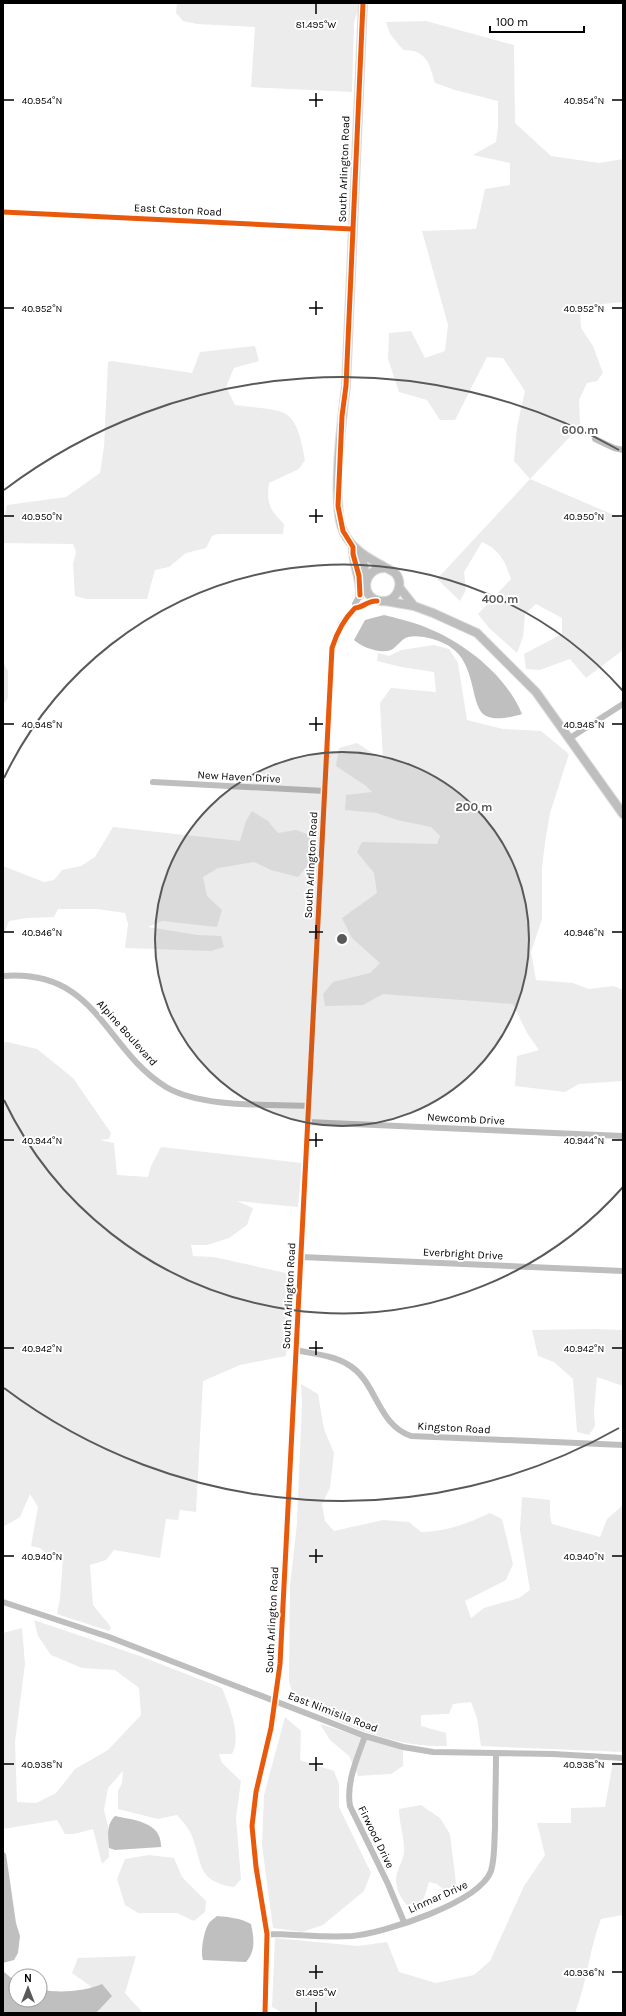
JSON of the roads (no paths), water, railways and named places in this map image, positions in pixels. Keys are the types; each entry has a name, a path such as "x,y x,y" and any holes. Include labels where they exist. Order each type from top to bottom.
{"main road":[{"name":"South Arlington Road","path":"353,547 343,531 338,506 343,407 346,386 363,3"},
{"path":"353,547 395,574 398,579 399,587 414,606"},
{"path":"353,547 353,554 359,576 360,595"},
{"path":"361,553 368,594 381,601 414,606 459,623 477,633 536,692 623,814"},
{"path":"366,581 371,572 386,568"},
{"path":"381,601 393,598 399,587"}],"street":[{"name":"East Caston Road","path":"3,212 352,229"},
{"path":"595,439 623,450"},
{"name":"South Arlington Road","path":"265,2013 267,1934 256,1867 252,1826 256,1792 276,1701 280,1664 332,648 341,624 355,608 355,604 366,581"},
{"name":"South Arlington Road","path":"355,608 359,608 372,600 381,601"},
{"path":"570,738 623,704"},
{"name":"New Haven Drive","path":"153,782 325,791"},
{"name":"Alpine Boulevard","path":"3,976 19,976 44,980 74,994 99,1015 141,1067 154,1078 180,1093 218,1101 309,1106"},
{"name":"Newcomb Drive","path":"308,1122 623,1136"},
{"name":"Everbright Drive","path":"301,1257 623,1271"},
{"name":"Kingston Road","path":"296,1350 335,1359 351,1366 366,1382 390,1422 402,1432 411,1436 623,1445"},
{"name":"East Nimisila Road","path":"3,1602 109,1637 365,1736 420,1750 623,1758"},
{"name":"Firwood Drive","path":"365,1736 350,1780 348,1797 350,1806 376,1858 404,1922"},
{"name":"Linmar Drive","path":"267,1934 350,1936 384,1930 465,1897 478,1889 488,1876 494,1855 496,1753"}]}
